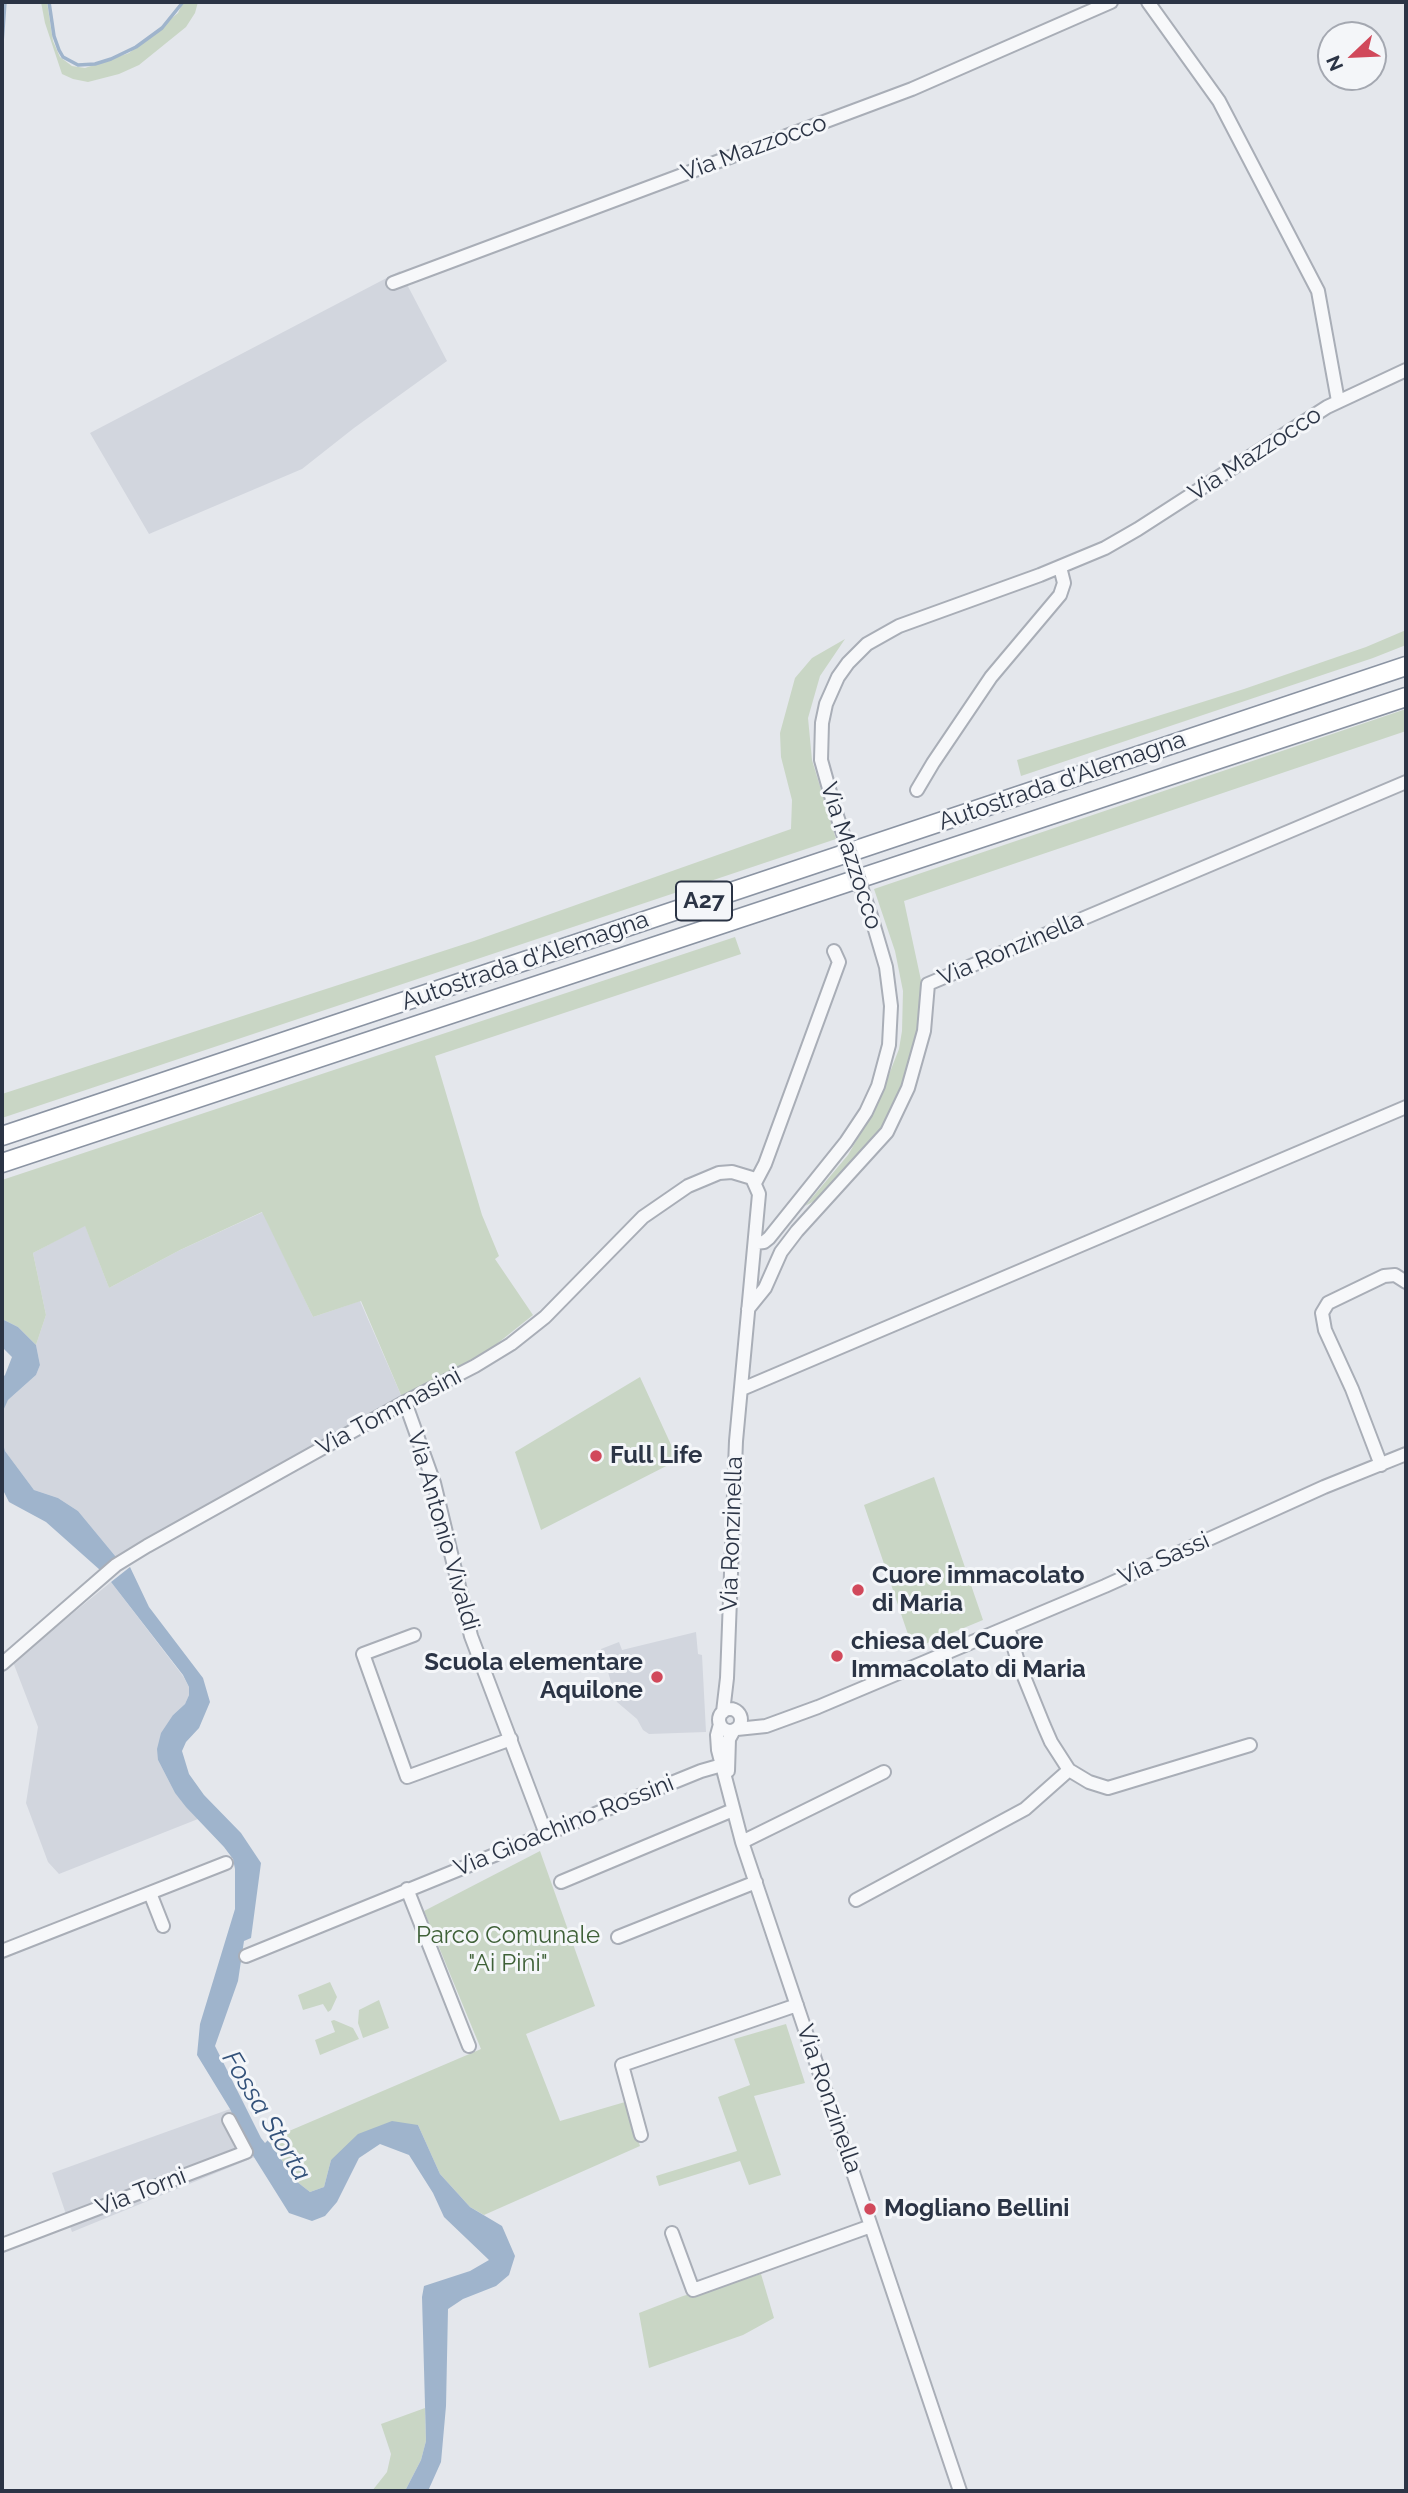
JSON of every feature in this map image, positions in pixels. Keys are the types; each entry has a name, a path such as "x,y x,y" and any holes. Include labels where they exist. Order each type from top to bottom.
{"highway":[{"name":"Autostrada d'Alemagna","path":"2,1136 1406,666"},
{"name":"Autostrada d'Alemagna","path":"2,1163 1406,697"}],"street":[{"name":"Via Mazzocco","path":"393,283 912,89 1111,2"},
{"name":"Via Mazzocco","path":"1148,2 1219,101 1318,291 1338,401"},
{"name":"Via Mazzocco","path":"755,1242 764,1242 769,1238 846,1142 866,1112 878,1086 889,1045 891,1006 886,967 821,760 820,733 830,693 838,677 853,657 873,639 900,626 1089,555 1138,529 1338,401 1406,370"},
{"path":"918,790 991,677 1060,595 1064,583 1060,567"},
{"name":"Via Ronzinella","path":"747,1309 765,1288 781,1252 797,1231 887,1132 908,1088 923,1031 928,984 1406,782"},
{"name":"Via Ronzinella","path":"727,1785 729,1748 723,1744 731,1720 727,1678 736,1441 755,1242 757,1189 839,962 834,951"},
{"path":"742,1389 1406,1107"},
{"name":"Via Tommasini","path":"2,1664 116,1565 511,1344 545,1317 643,1217 688,1185 719,1173 732,1172 745,1174 757,1189"},
{"path":"1381,1465 1352,1389 1325,1330 1322,1313 1328,1303 1384,1276 1395,1275 1406,1282"},
{"name":"Via Antonio Vivaldi","path":"405,1402 434,1483 471,1636 545,1834"},
{"name":"Via Sassi","path":"731,1720 766,1726 818,1707 1115,1581 1312,1492 1406,1454"},
{"path":"1008,1627 1018,1662 1048,1734 1069,1770 1089,1782 1108,1788 1250,1745"},
{"path":"414,1635 363,1654 407,1777 511,1739"},
{"name":"Via Ronzinella","path":"731,1720 717,1742 742,1842 960,2491"},
{"name":"Via Gioachino Rossini","path":"246,1956 407,1889 722,1765"},
{"path":"856,1900 1025,1809 1069,1770"},
{"path":"742,1842 884,1772"},
{"path":"561,1882 733,1810"},
{"path":"2,1951 226,1863"},
{"path":"618,1937 756,1882"},
{"path":"407,1889 468,2046"},
{"path":"150,1893 163,1926"},
{"path":"641,2135 622,2065 797,2005"},
{"name":"Via Torni","path":"2,2245 246,2152 229,2120"},
{"path":"672,2233 694,2290 871,2226"}],"shaded area":[{"path":"400,271 447,361 302,469 149,534 90,433"},
{"path":"263,1212 313,1317 360,1301 404,1402 189,1515 116,1557 78,1511 58,1498 34,1490 5,1451 2,1440 3,1408 8,1400 36,1375 40,1365 36,1345 46,1315 33,1253 85,1225 109,1288 180,1250"},
{"path":"111,1582 189,1687 185,1704 173,1715 158,1760 175,1793 198,1819 59,1874 48,1862 26,1803 38,1727 13,1662"},
{"name":"Scuola elementare Aquilone","path":"696,1632 698,1654 702,1655 706,1732 649,1734 643,1730 637,1719 617,1702 601,1649 619,1642 622,1650"},
{"path":"230,2109 255,2157 72,2232 52,2173"}],"green space":[{"path":"41,2 47,2 53,41 60,57 72,66 85,68 129,53 178,13 183,2 198,2 186,27 139,65 119,74 88,82 62,74"},
{"path":"1406,630 1406,645 1373,658 1021,776 1017,760 1244,689 1366,647"},
{"path":"845,639 820,676 808,718 812,760 836,839 2,1118 2,1094 474,941 791,829 792,800 781,757 780,733 795,678 812,658"},
{"path":"1406,709 1406,731 904,901 922,985 921,1052 891,1124 841,1187 805,1206 848,1155 877,1105 899,1049 903,991 895,951 874,889"},
{"path":"735,937 741,954 435,1056 482,1215 499,1256 495,1259 533,1315 493,1347 404,1402 361,1301 313,1317 262,1212 180,1250 109,1288 85,1226 33,1253 46,1315 36,1345 18,1327 2,1319 2,1180"},
{"name":"Full Life","path":"640,1377 678,1460 541,1530 515,1452"},
{"path":"934,1477 983,1620 913,1649 864,1505"},
{"name":"Parco Comunale \"Ai Pini\"","path":"540,1851 595,2006 526,2034 560,2121 625,2102 640,2146 484,2215 470,2207 440,2174 418,2125 331,2160 324,2187 310,2192 296,2181 268,2140 481,2049 424,1911"},
{"path":"330,1982 337,1997 331,2010 328,2012 323,2004 303,2010 298,1995"},
{"path":"379,2000 389,2028 363,2038 358,2023 359,2010"},
{"path":"331,2021 353,2028 359,2039 320,2055 315,2040 335,2032"},
{"path":"786,2024 805,2083 754,2096 781,2175 749,2185 740,2161 659,2186 656,2176 737,2151 718,2097 750,2085 734,2039"},
{"path":"761,2274 774,2318 743,2335 649,2368 639,2313 683,2296"},
{"path":"425,2408 426,2441 421,2460 405,2491 372,2491 387,2472 391,2454 381,2424"}],"water":[{"path":"2,1319 18,1327 36,1345 40,1365 36,1375 8,1400 2,1413 2,1378 12,1357 2,1347"},
{"path":"2,1440 5,1451 34,1490 58,1498 78,1511 116,1557 114,1560 100,1570 46,1522 9,1502 2,1488"},
{"path":"130,1567 149,1607 203,1678 210,1702 199,1728 186,1742 182,1751 189,1774 204,1795 241,1833 261,1863 251,1938 244,1941 238,1981 215,2046 261,2138 265,2143 268,2140 296,2181 310,2192 324,2187 331,2160 358,2134 392,2121 418,2125 440,2174 470,2207 502,2226 515,2256 509,2275 496,2286 463,2299 448,2309 446,2406 441,2462 428,2491 405,2491 421,2460 426,2441 422,2297 424,2286 470,2271 489,2260 444,2217 433,2193 409,2155 380,2144 359,2158 337,2202 325,2216 312,2221 289,2213 247,2146 230,2109 197,2055 200,2024 235,1909 235,1869 233,1859 224,1847 175,1793 158,1760 157,1749 161,1733 173,1715 185,1704 189,1687 183,1675 111,1582"}],"waterway":[{"name":"Fossa Storta","path":"2,43 5,2"},
{"name":"Fossa Storta","path":"49,2 59,50 63,57 78,65 95,64 136,47 162,28 183,2"}],"place":[{"name":"Full Life","path":"596,1456"},
{"name":"Cuore immacolato di Maria","path":"858,1590"},
{"name":"chiesa del Cuore Immacolato di Maria","path":"837,1656"},
{"name":"Scuola elementare Aquilone","path":"657,1677"},
{"name":"Mogliano Bellini","path":"870,2209"}]}
